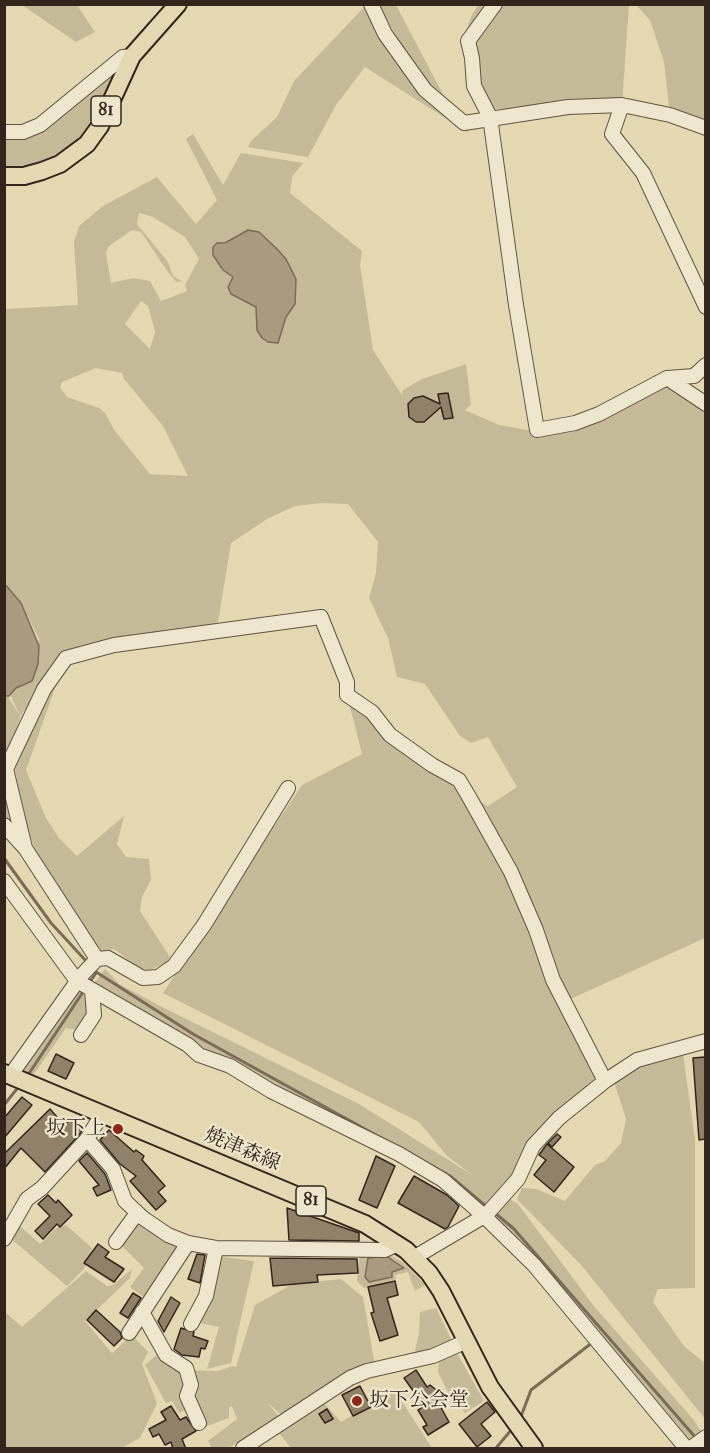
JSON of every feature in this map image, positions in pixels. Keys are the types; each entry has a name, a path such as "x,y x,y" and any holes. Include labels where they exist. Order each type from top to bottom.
{"main road":[{"name":"81","path":"4,176 24,176 42,171 60,164 87,144 99,126 132,56 177,4"},
{"name":"焼津森線","path":"9,1072 102,1114 365,1224 398,1244 415,1257 441,1291 507,1415 534,1449"}],"street":[{"path":"371,4 401,59 425,90 464,123 490,117 568,107 621,105 670,115 705,128"},
{"path":"495,4 468,40 474,86 490,117 516,305 537,430 575,423 599,414 666,378 694,376 705,364"},
{"path":"4,132 23,132 40,124 123,57 132,56"},
{"path":"621,105 612,134 643,173 705,307"},
{"path":"666,378 705,404"},
{"path":"25,848 6,769 44,689 66,658 114,645 321,617 347,682 347,696 372,712 390,735 432,765 459,780 511,872 536,930 553,980 605,1082"},
{"path":"9,1072 79,978 95,961 108,958 143,978 158,977 174,966 204,925 288,788"},
{"path":"4,825 25,848 95,961"},
{"path":"4,881 79,978 92,990 188,1044 199,1055 230,1066 271,1091 443,1180 485,1215 534,1265 686,1449"},
{"path":"81,1035 94,1015 92,990"},
{"path":"415,1257 485,1215 518,1179 533,1146 559,1118 605,1082 637,1060 705,1041"},
{"path":"4,1239 27,1199 42,1188 87,1139 102,1114"},
{"path":"87,1139 107,1160 125,1201 137,1213 168,1234 188,1243 216,1248 385,1250 398,1244"},
{"path":"116,1242 137,1213"},
{"path":"129,1333 188,1243"},
{"path":"191,1324 206,1296 216,1248"},
{"path":"142,1312 166,1355 186,1368 191,1385 188,1396 199,1423"},
{"path":"243,1449 350,1378 367,1371 433,1356 466,1341"},
{"path":"691,1449 705,1437"}],"shaded area":[{"path":"22,5 77,5 95,32 76,42"},
{"path":"366,5 405,72 464,123 469,133 365,67 336,105 308,157 248,147 251,141 277,117 294,81"},
{"path":"378,5 396,5 447,102 419,75"},
{"path":"478,5 629,5 622,105 494,109 477,84 465,40 469,21"},
{"path":"636,5 705,5 705,124 670,115 664,62 650,20"},
{"path":"118,70 94,123 70,152 42,165 5,166 4,138 13,139"},
{"path":"193,134 223,185 241,153 303,163 292,177 290,193 362,251 360,265 373,350 402,395 403,390 422,379 466,364 471,405 465,410 499,425 527,430 538,430 599,414 666,378 705,404 705,938 564,1002 597,1076 528,1142 513,1175 498,1192 518,1204 593,1305 693,1419 705,1437 705,1448 681,1448 619,1366 485,1222 442,1186 363,1138 289,1104 92,986 105,969 119,984 164,1008 359,1104 474,1176 447,1156 419,1122 163,993 302,785 362,754 347,695 439,778 488,806 517,787 488,737 471,743 460,736 425,684 397,677 388,638 369,598 376,573 378,542 348,504 322,503 295,506 267,519 231,543 218,622 196,633 60,657 20,717 6,769 13,825 5,816 5,697 8,697 20,716 9,692 33,677 39,639 21,603 5,582 5,309 78,305 74,242 79,226 103,206 157,177 196,224 217,200 186,139","holes":["139,213 153,217 185,237 199,259 185,285 187,291 161,301 150,281 133,278 111,283 106,253 109,246 132,230 141,232 170,275 177,282 182,281 173,276 168,262 137,224","141,301 148,306 155,332 150,349 125,324","96,368 122,373 124,379 163,426 188,476 150,474 115,431 105,413 99,408 67,397 60,387 62,382"]},
{"path":"248,230 259,232 277,249 286,259 296,279 295,304 286,317 278,343 268,342 262,338 257,330 256,307 231,294 228,287 233,277 223,270 213,255 213,247 217,243 225,243"},
{"path":"5,584 21,603 39,646 38,664 32,681 16,688 9,696 4,696"},
{"path":"65,660 26,770 46,818 59,838 77,856 124,816 117,844 126,857 149,859 151,880 142,897 140,911 170,957 167,962 150,970 138,967 114,949 100,953 40,860 27,830 15,771 21,749"},
{"path":"79,986 89,1006 79,1030 66,1028 34,1074 20,1072"},
{"path":"683,1054 695,1140 695,1288 658,1289 653,1302 684,1346 705,1363 705,1419 582,1266 517,1199 522,1188 536,1189 565,1201 595,1165 604,1162 621,1143 626,1119 614,1082 642,1066"},
{"path":"136,1218 182,1245 145,1298 130,1287 144,1268 119,1243"},
{"path":"66,1225 92,1248 84,1269 67,1286 10,1238 20,1226 40,1244 56,1228"},
{"path":"387,1253 404,1263 425,1285 415,1291 408,1272 395,1275 396,1279 364,1288 357,1281 360,1255"},
{"path":"215,1256 254,1261 231,1363 207,1369 219,1327 200,1323"},
{"path":"386,1256 404,1268 392,1272 392,1277 369,1282 365,1277 368,1258"},
{"path":"132,1269 130,1278 85,1321 112,1353 132,1335 148,1352 142,1364 157,1403 140,1438 122,1448 5,1448 4,1311 22,1327 86,1271 107,1286 113,1285"},
{"path":"341,1279 363,1297 375,1366 285,1418 268,1403 279,1417 269,1427 228,1448 212,1448 208,1441 237,1419 232,1406 229,1408 229,1418 202,1428 190,1407 179,1413 172,1401 166,1403 145,1365 161,1351 184,1370 218,1371 236,1367 255,1305 293,1284"},
{"path":"436,1308 453,1343 414,1356 419,1333 420,1312"},
{"path":"457,1353 484,1401 465,1413 448,1392 438,1372 439,1360"},
{"path":"395,1391 432,1448 291,1448 279,1433 321,1400 341,1422"}],"building":[{"path":"448,393 453,418 444,419 441,407 424,422 416,422 409,417 408,404 414,398 423,396 440,404 438,394"},
{"path":"56,1054 74,1063 66,1079 48,1071"},
{"path":"705,1057 705,1139 699,1140 693,1058"},
{"path":"22,1097 32,1105 4,1138 4,1118"},
{"path":"50,1109 64,1125 70,1120 82,1130 80,1134 45,1172 21,1148 4,1169 4,1154"},
{"path":"109,1130 134,1152 136,1150 144,1156 142,1160 165,1186 158,1192 166,1201 156,1210 130,1181 136,1176 120,1164 100,1140"},
{"path":"557,1134 561,1137 552,1147 548,1143"},
{"path":"547,1144 574,1167 554,1192 534,1175 546,1160 539,1155"},
{"path":"87,1153 105,1174 111,1190 97,1196 93,1188 99,1185 79,1161"},
{"path":"376,1156 395,1166 377,1208 359,1200"},
{"path":"414,1176 447,1195 459,1206 445,1229 398,1203"},
{"path":"48,1195 56,1203 58,1200 72,1215 60,1227 57,1224 43,1239 35,1231 50,1216 38,1204"},
{"path":"287,1208 359,1233 359,1241 289,1240"},
{"path":"98,1244 109,1252 105,1257 124,1269 114,1282 84,1263"},
{"path":"197,1254 205,1255 200,1283 188,1279"},
{"path":"270,1258 357,1259 358,1273 317,1275 318,1282 273,1286"},
{"path":"395,1281 398,1295 387,1298 398,1335 380,1341 371,1313 374,1312 368,1287"},
{"path":"133,1293 141,1298 128,1318 120,1313"},
{"path":"171,1297 180,1303 164,1332 158,1321"},
{"path":"96,1310 120,1332 122,1338 114,1346 87,1320"},
{"path":"181,1328 194,1332 193,1336 208,1341 205,1349 201,1348 199,1357 182,1355 174,1349"},
{"path":"416,1370 427,1387 430,1385 439,1392 434,1395 449,1422 428,1435 423,1427 427,1425 418,1410 424,1406 404,1378"},
{"name":"坂下公会堂","path":"360,1386 371,1407 353,1416 342,1395"},
{"path":"487,1402 495,1412 481,1424 491,1436 477,1447 459,1424"},
{"path":"171,1406 180,1420 186,1417 196,1431 182,1439 186,1449 173,1449 171,1442 165,1445 159,1434 153,1437 149,1429 166,1420 161,1412"},
{"path":"327,1409 333,1419 325,1423 319,1414"}],"waterway":[{"path":"4,858 51,923 87,962"},
{"path":"93,970 193,1034 450,1176 487,1207"},
{"path":"89,983 96,973"},
{"path":"28,1075 83,992"},
{"path":"4,1105 20,1085"},
{"path":"495,1213 514,1229 696,1438"},
{"path":"520,1419 531,1390 593,1342"},
{"path":"496,1448 512,1429"}],"place":[{"name":"坂下上","path":"118,1129"},
{"name":"坂下公会堂","path":"357,1401"}]}
